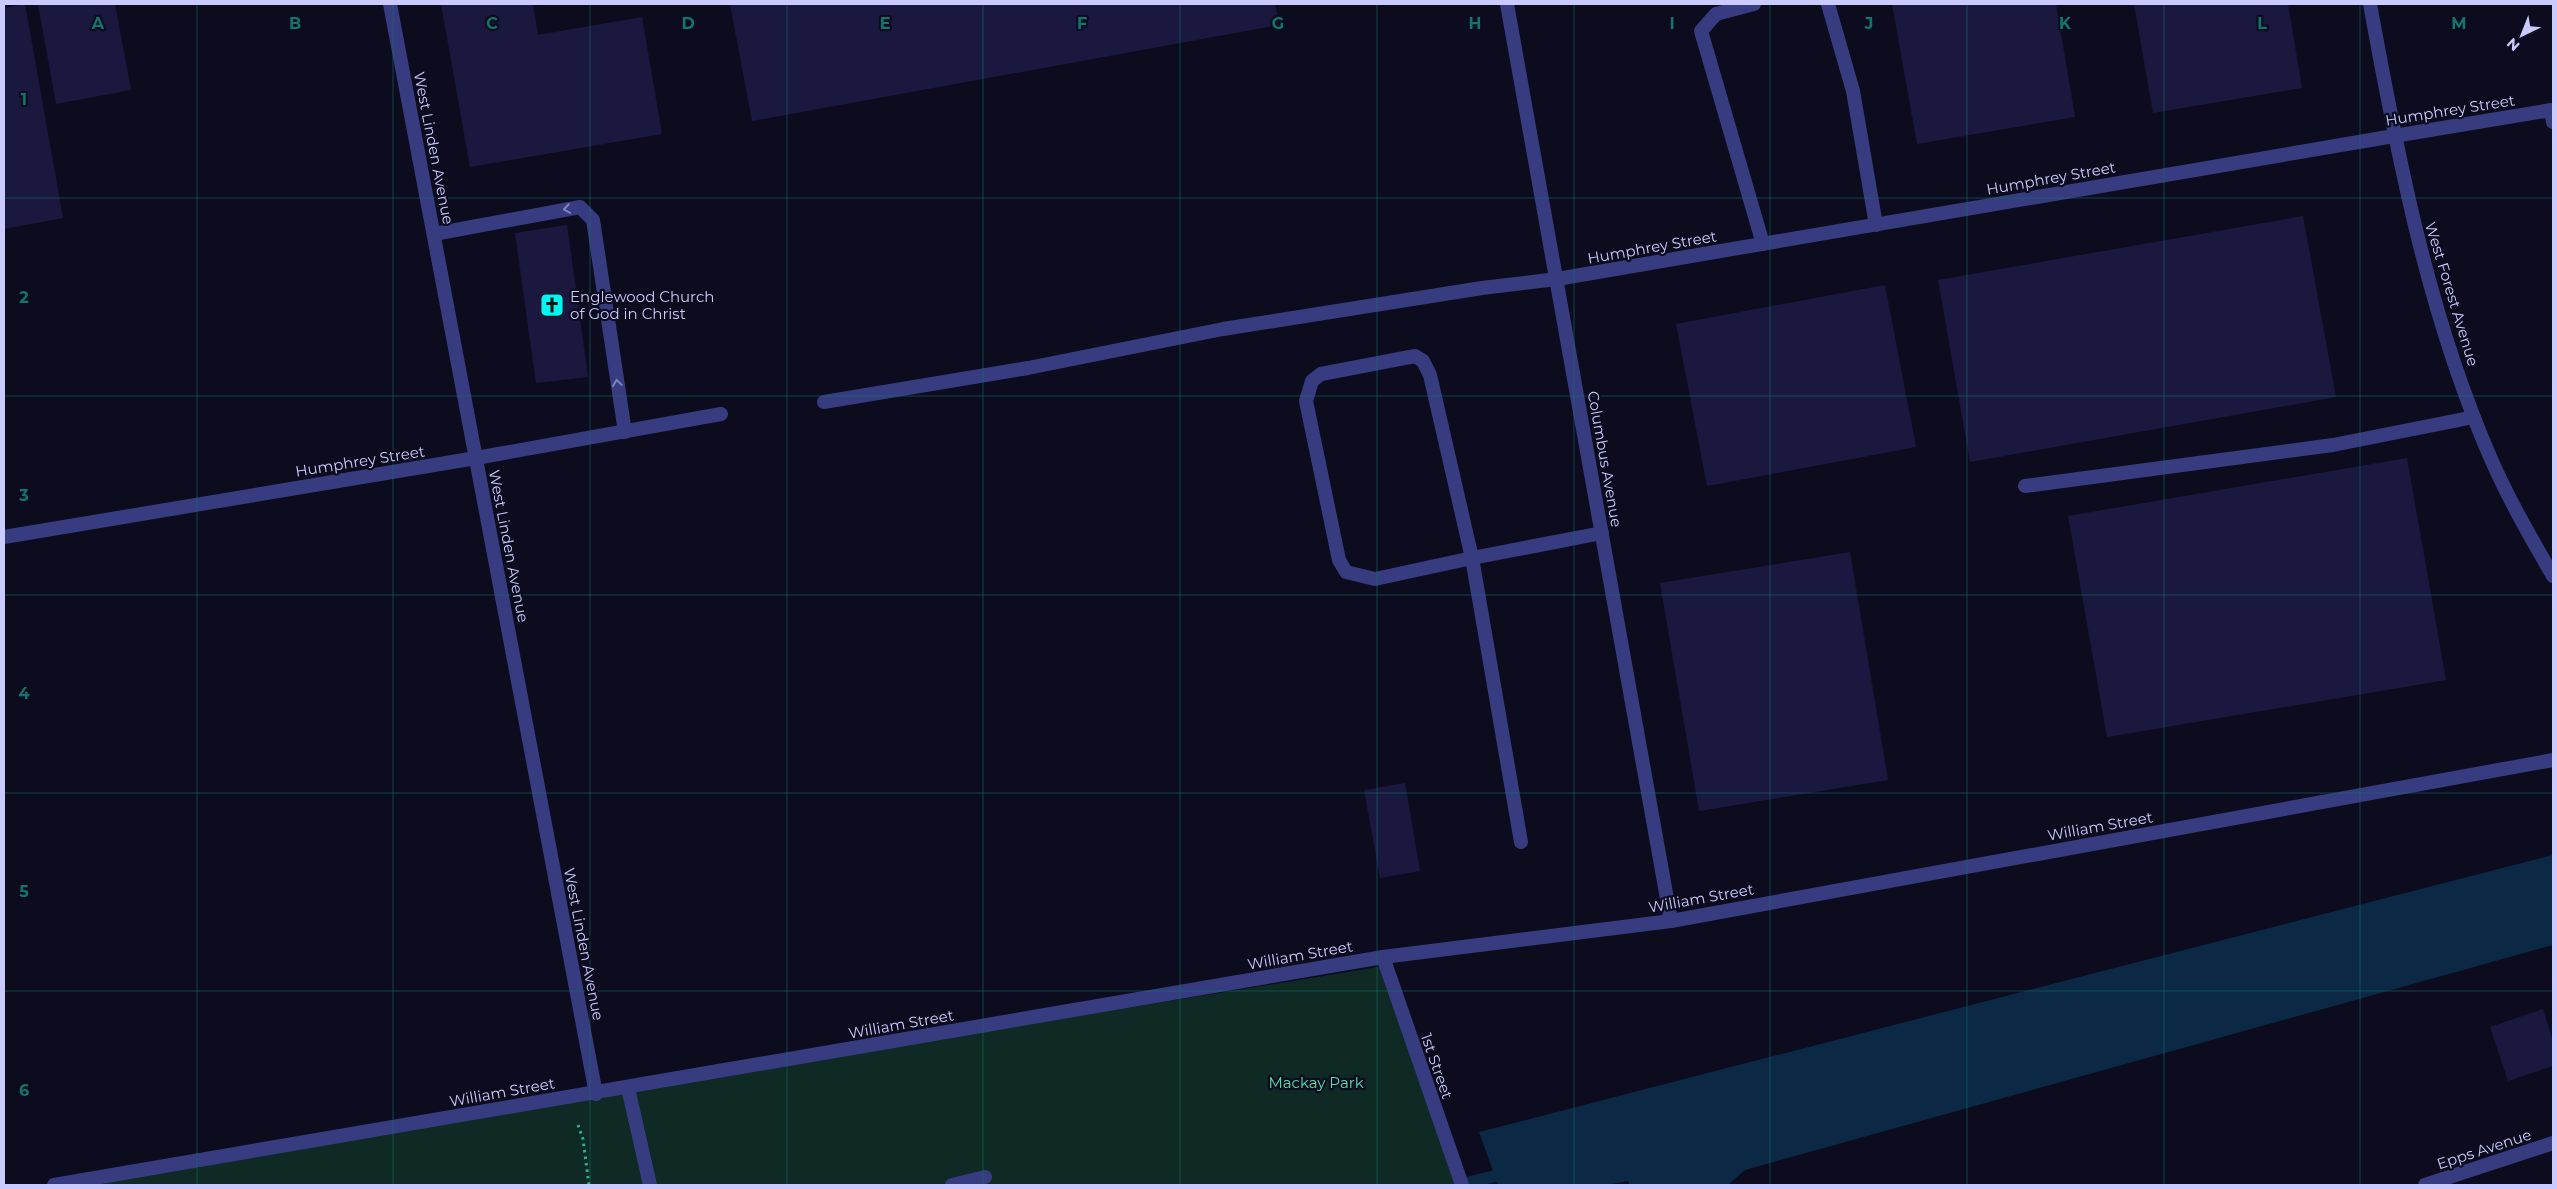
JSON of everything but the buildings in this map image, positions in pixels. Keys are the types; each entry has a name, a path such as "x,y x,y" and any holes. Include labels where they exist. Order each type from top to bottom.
{"street":[{"name":"West Linden Avenue","path":"390,4 596,1094"},
{"name":"Columbus Avenue","path":"1507,4 1671,921"},
{"path":"1754,4 1716,14 1701,31 1764,244"},
{"path":"1828,4 1853,91 1876,224"},
{"name":"West Forest Avenue","path":"2370,4 2394,136 2430,281 2474,417 2512,502 2553,576"},
{"name":"Humphrey Street","path":"824,402 1028,368 1223,329 1482,288 1557,279 2394,136 2552,116"},
{"path":"434,234 580,207 593,220 625,432"},
{"path":"1521,842 1472,558 1437,398 1430,375 1423,362 1415,356 1402,356 1322,374 1312,380 1306,401 1339,560 1346,572 1375,579 1472,558 1602,533"},
{"name":"Humphrey Street","path":"4,537 476,458 721,414"},
{"path":"2025,486 2333,445 2474,417"},
{"name":"William Street","path":"54,1185 568,1097 596,1094 1383,957 1671,921 2553,760"},
{"name":"1st Street","path":"1383,957 1446,1145 1462,1185"},
{"path":"628,1088 650,1185"},
{"name":"Epps Avenue","path":"2425,1185 2553,1143"},
{"path":"952,1185 985,1177"}],"path":[{"path":"568,1097 583,1139 589,1185"}],"green space":[{"name":"Mackay Park","path":"1384,966 1464,1185 49,1185"}],"water":[{"path":"2553,855 2553,945 1745,1170 1728,1185 1630,1185 1628,1181 1607,1185 1498,1185 1479,1132"}],"waterway":[{"path":"1458,1185 1495,1176"}],"place":[{"name":"Englewood Church of God in Christ","path":"552,305"}]}
